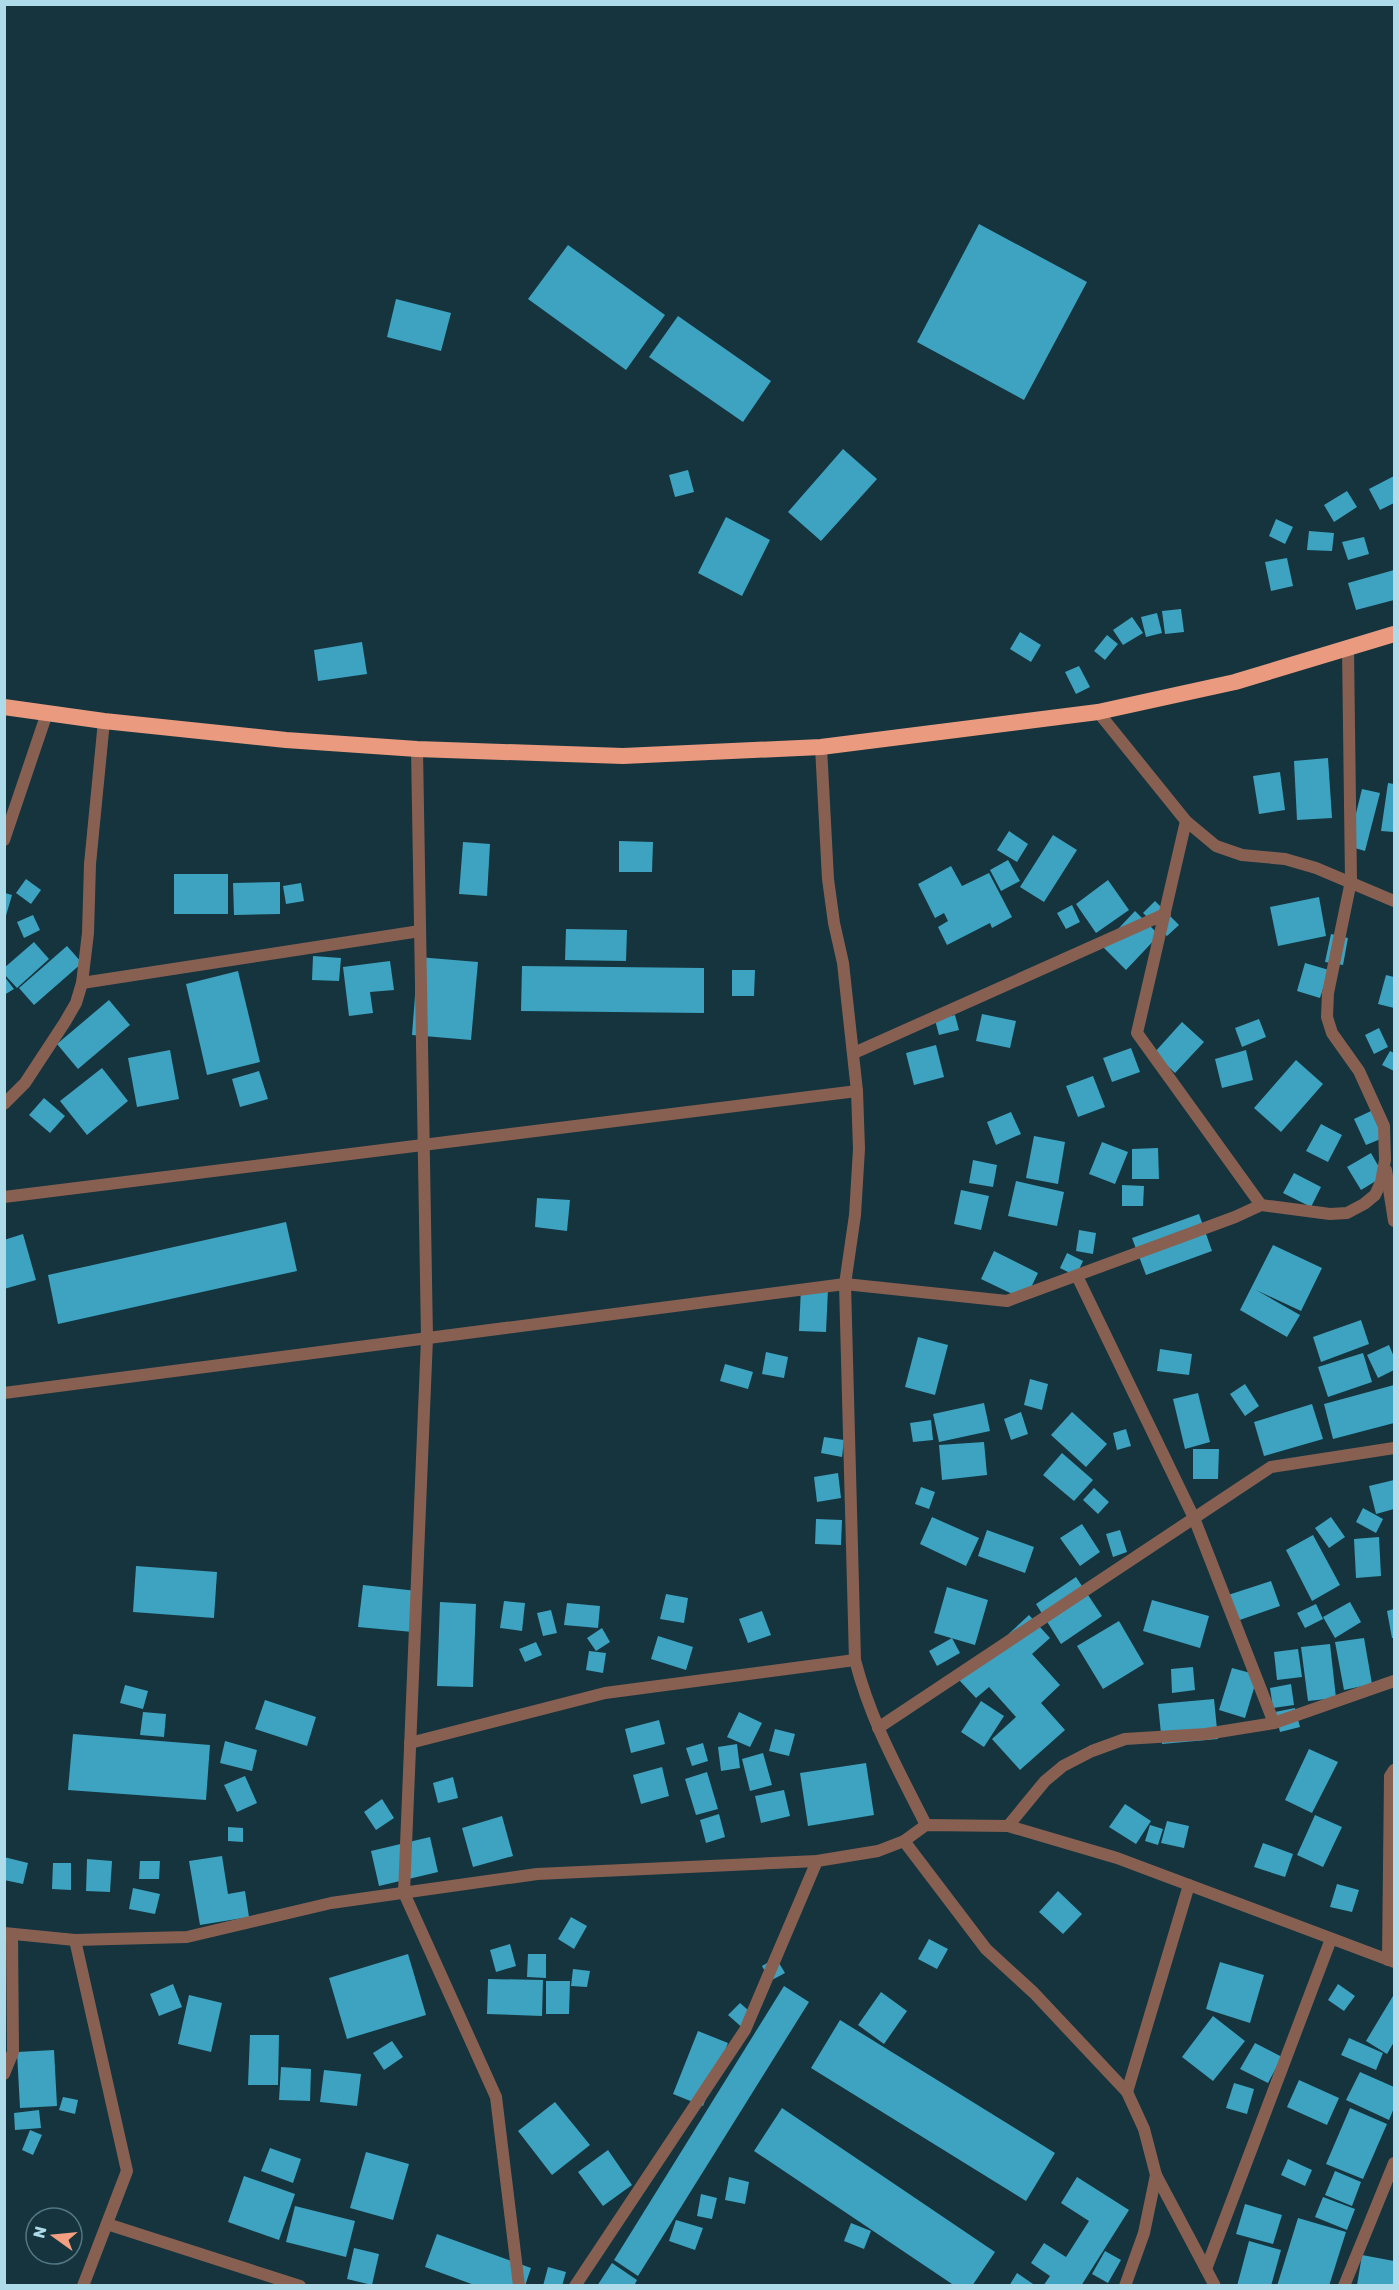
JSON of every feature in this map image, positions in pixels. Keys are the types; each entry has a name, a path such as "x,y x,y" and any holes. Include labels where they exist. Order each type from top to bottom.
{"highway":[{"path":"4,707 104,721 286,740 417,749 623,756 820,747 1098,712 1235,682 1395,634"}],"street":[{"path":"1348,648 1351,881 1328,993 1327,1017 1332,1033 1359,1071 1384,1126 1395,1221"},
{"path":"1098,712 1186,821 1216,846 1242,855 1285,859 1316,868 1395,901"},
{"path":"4,840 47,713"},
{"path":"4,1104 25,1083 65,1022 76,1003 82,983 88,933 90,864 104,721"},
{"path":"820,747 828,879 834,923 843,963 858,1091 859,1149 855,1215 845,1284 855,1660 863,1692 889,1754 926,1825"},
{"path":"417,749 428,1338 404,1893 496,2097 519,2286"},
{"path":"1186,821 1137,1033 1261,1205"},
{"path":"854,1053 1165,914"},
{"path":"82,983 420,932"},
{"path":"4,1197 858,1091"},
{"path":"4,1393 845,1284 1007,1301 1261,1205 1330,1214 1347,1213 1375,1195 1381,1182 1388,1151"},
{"path":"1077,1276 1194,1518 1274,1723"},
{"path":"878,1728 1271,1467 1395,1448"},
{"path":"410,1743 604,1693 855,1660"},
{"path":"1008,1826 1046,1780 1063,1766 1092,1751 1125,1739 1206,1734 1274,1723 1395,1681"},
{"path":"4,2074 13,2052 8,1933 75,1940 187,1937 331,1903 537,1874 817,1861 878,1851 904,1841 926,1825 1008,1826 1117,1858 1391,1961 1390,1776 1395,1770"},
{"path":"904,1841 987,1949 1034,1993 1127,2092 1144,2129 1156,2175 1215,2286"},
{"path":"575,2286 745,2030 817,1861"},
{"path":"1127,2092 1189,1884"},
{"path":"1206,2269 1332,1939"},
{"path":"75,1940 127,2171 83,2286"},
{"path":"1344,2286 1395,2163"},
{"path":"1125,2286 1144,2233 1156,2175"},
{"path":"107,2224 300,2286"}],"building":[{"path":"979,224 1087,282 1024,400 917,342"},
{"path":"568,245 665,315 626,370 528,299"},
{"path":"396,299 451,313 441,351 387,337"},
{"path":"678,316 771,381 743,422 649,357"},
{"path":"843,449 877,479 821,541 788,512"},
{"path":"688,470 694,492 675,497 669,475"},
{"path":"1394,476 1394,503 1380,510 1369,489"},
{"path":"1347,491 1357,507 1334,522 1324,505"},
{"path":"726,517 770,540 742,596 698,573"},
{"path":"1276,519 1293,527 1285,544 1269,536"},
{"path":"1309,531 1334,533 1332,551 1307,550"},
{"path":"1364,537 1369,554 1348,560 1342,542"},
{"path":"1287,558 1293,586 1271,591 1265,562"},
{"path":"1394,570 1394,600 1356,610 1348,583"},
{"path":"1181,609 1184,632 1165,634 1162,611"},
{"path":"1157,613 1162,633 1146,637 1141,617"},
{"path":"1132,617 1143,633 1123,645 1113,630"},
{"path":"1020,632 1041,645 1031,662 1010,649"},
{"path":"1107,635 1118,644 1105,660 1094,651"},
{"path":"362,642 367,674 318,681 314,650"},
{"path":"1079,666 1090,687 1076,694 1065,672"},
{"path":"1328,758 1332,818 1297,820 1294,761"},
{"path":"1280,772 1285,810 1259,814 1253,776"},
{"path":"1388,783 1394,784 1394,832 1381,831"},
{"path":"1362,789 1380,793 1365,851 1348,846"},
{"path":"1009,831 1028,844 1017,862 997,850"},
{"path":"1053,835 1077,850 1044,902 1020,887"},
{"path":"619,841 653,842 652,872 619,872"},
{"path":"463,842 490,844 487,896 459,894"},
{"path":"1008,860 1020,881 1001,891 990,870"},
{"path":"951,866 962,886 989,873 1012,917 992,928 990,923 947,945 938,927 948,921 944,913 935,918 918,884"},
{"path":"174,874 228,874 228,914 174,914"},
{"path":"26,879 41,890 31,904 16,893"},
{"path":"1108,880 1129,910 1096,933 1076,904"},
{"path":"280,882 280,914 234,915 233,883"},
{"path":"301,883 304,901 286,904 283,886"},
{"path":"5,893 12,895 5,919"},
{"path":"1319,897 1326,936 1278,946 1270,907"},
{"path":"1155,901 1179,925 1167,936 1143,913"},
{"path":"1072,905 1080,922 1066,929 1057,913"},
{"path":"1135,911 1159,935 1126,970 1102,946"},
{"path":"33,915 40,930 24,938 17,922"},
{"path":"566,929 627,930 626,961 565,960"},
{"path":"1331,934 1348,938 1343,965 1325,962"},
{"path":"34,942 49,959 17,988 4,974 4,968"},
{"path":"67,946 82,963 34,1005 19,988"},
{"path":"313,956 341,958 339,981 312,980"},
{"path":"418,957 478,962 471,1040 412,1035"},
{"path":"390,961 394,990 370,992 373,1013 349,1016 343,967"},
{"path":"1305,963 1329,970 1320,998 1297,991"},
{"path":"522,966 704,968 704,1013 521,1011"},
{"path":"732,970 755,970 754,996 732,996"},
{"path":"238,971 260,1062 207,1075 186,984"},
{"path":"1386,975 1394,977 1394,1008 1378,1004"},
{"path":"4,976 14,989 4,995"},
{"path":"109,1000 130,1025 78,1069 57,1044"},
{"path":"982,1014 1016,1021 1010,1048 976,1041"},
{"path":"955,1015 959,1030 939,1035 935,1020"},
{"path":"1259,1019 1266,1037 1242,1047 1235,1028"},
{"path":"1182,1022 1204,1042 1175,1073 1154,1053"},
{"path":"1379,1028 1388,1047 1374,1054 1365,1035"},
{"path":"936,1045 944,1077 914,1085 906,1053"},
{"path":"1131,1048 1140,1072 1112,1082 1103,1058"},
{"path":"170,1050 179,1099 137,1107 128,1058"},
{"path":"1246,1050 1253,1080 1222,1088 1215,1059"},
{"path":"1390,1051 1394,1053 1394,1071 1382,1065"},
{"path":"1296,1060 1323,1084 1281,1132 1254,1108"},
{"path":"102,1068 128,1101 87,1135 60,1101"},
{"path":"259,1071 268,1099 240,1107 232,1079"},
{"path":"1093,1076 1105,1107 1078,1117 1066,1086"},
{"path":"44,1098 65,1116 50,1133 29,1115"},
{"path":"1371,1111 1383,1138 1366,1145 1354,1119"},
{"path":"1011,1112 1021,1134 996,1145 987,1122"},
{"path":"1321,1124 1342,1135 1328,1162 1306,1151"},
{"path":"1034,1136 1065,1142 1058,1184 1026,1178"},
{"path":"1102,1142 1128,1152 1115,1184 1089,1174"},
{"path":"1158,1148 1159,1179 1132,1179 1132,1149"},
{"path":"1371,1153 1384,1176 1361,1190 1347,1167"},
{"path":"973,1160 997,1165 993,1187 969,1183"},
{"path":"1294,1173 1321,1187 1311,1207 1283,1193"},
{"path":"1016,1181 1064,1192 1057,1226 1008,1216"},
{"path":"1122,1185 1144,1186 1143,1206 1122,1206"},
{"path":"961,1190 989,1196 981,1230 954,1224"},
{"path":"537,1198 570,1200 567,1231 535,1227"},
{"path":"1199,1214 1212,1251 1146,1275 1132,1238"},
{"path":"286,1222 297,1271 58,1324 48,1275"},
{"path":"1079,1230 1096,1233 1093,1254 1076,1251"},
{"path":"23,1234 36,1280 4,1289 4,1240"},
{"path":"1273,1245 1322,1268 1301,1311 1256,1290 1300,1315 1287,1337 1240,1310"},
{"path":"994,1251 1038,1273 1025,1300 981,1279"},
{"path":"1067,1253 1083,1261 1076,1276 1060,1268"},
{"path":"801,1288 828,1289 826,1332 799,1331"},
{"path":"1361,1320 1369,1344 1321,1362 1313,1337"},
{"path":"918,1337 948,1345 935,1395 905,1387"},
{"path":"1389,1345 1394,1357 1394,1370 1378,1378 1367,1355"},
{"path":"1160,1349 1192,1354 1189,1375 1157,1371"},
{"path":"766,1352 788,1357 784,1378 762,1374"},
{"path":"1363,1353 1372,1382 1328,1397 1318,1367"},
{"path":"725,1364 753,1372 748,1389 720,1381"},
{"path":"1030,1379 1048,1384 1042,1410 1024,1405"},
{"path":"1245,1384 1259,1406 1245,1416 1230,1394"},
{"path":"1394,1385 1394,1423 1333,1439 1324,1404"},
{"path":"1198,1393 1210,1442 1185,1449 1173,1399"},
{"path":"984,1403 990,1431 939,1442 933,1414"},
{"path":"1312,1404 1323,1439 1264,1456 1254,1422"},
{"path":"1021,1412 1028,1434 1011,1440 1004,1419"},
{"path":"1072,1412 1107,1444 1086,1467 1051,1435"},
{"path":"931,1420 933,1440 913,1442 910,1423"},
{"path":"1126,1429 1131,1446 1117,1450 1113,1433"},
{"path":"824,1437 844,1440 842,1457 821,1453"},
{"path":"984,1442 987,1475 942,1480 939,1445"},
{"path":"1193,1449 1219,1449 1218,1479 1193,1479"},
{"path":"1062,1453 1093,1480 1074,1501 1043,1475"},
{"path":"838,1473 841,1498 817,1502 814,1477"},
{"path":"1394,1480 1394,1509 1376,1514 1369,1486"},
{"path":"921,1487 935,1492 929,1509 915,1504"},
{"path":"1094,1488 1109,1502 1098,1514 1083,1500"},
{"path":"1363,1508 1383,1519 1376,1533 1356,1522"},
{"path":"932,1517 979,1538 966,1566 920,1544"},
{"path":"1331,1517 1345,1537 1329,1548 1315,1528"},
{"path":"816,1519 842,1520 841,1545 815,1544"},
{"path":"1082,1524 1100,1552 1080,1566 1060,1538"},
{"path":"987,1530 1034,1547 1025,1573 978,1556"},
{"path":"1120,1530 1127,1552 1113,1557 1106,1534"},
{"path":"1313,1535 1340,1585 1312,1601 1286,1550"},
{"path":"1379,1537 1381,1576 1356,1578 1354,1539"},
{"path":"136,1566 217,1572 214,1618 133,1612"},
{"path":"1076,1577 1102,1616 1061,1644 1036,1604"},
{"path":"1271,1581 1280,1606 1234,1622 1225,1596"},
{"path":"363,1585 417,1591 413,1632 358,1627"},
{"path":"947,1587 988,1600 975,1645 934,1633"},
{"path":"666,1594 688,1598 684,1623 660,1619"},
{"path":"1152,1600 1209,1616 1200,1648 1143,1631"},
{"path":"504,1601 525,1603 522,1631 500,1628"},
{"path":"440,1602 476,1604 473,1687 437,1686"},
{"path":"1350,1602 1361,1622 1335,1638 1323,1617"},
{"path":"567,1603 600,1606 598,1628 564,1625"},
{"path":"1316,1604 1323,1619 1305,1628 1297,1613"},
{"path":"1394,1609 1394,1638 1392,1638 1387,1611"},
{"path":"551,1610 557,1633 543,1636 537,1613"},
{"path":"762,1611 771,1635 748,1643 739,1619"},
{"path":"1029,1615 1050,1638 1032,1654 1060,1685 1041,1703 1065,1730 1020,1770 992,1739 1016,1717 989,1687 976,1698 959,1680"},
{"path":"1119,1621 1144,1664 1103,1689 1077,1646"},
{"path":"602,1628 610,1642 596,1651 587,1638"},
{"path":"658,1636 693,1647 686,1670 651,1659"},
{"path":"952,1638 960,1653 937,1666 929,1651"},
{"path":"1364,1638 1372,1684 1344,1690 1335,1642"},
{"path":"536,1642 542,1655 525,1662 519,1649"},
{"path":"1330,1644 1336,1698 1308,1701 1301,1647"},
{"path":"1298,1649 1302,1677 1277,1680 1274,1652"},
{"path":"589,1651 606,1653 603,1673 586,1670"},
{"path":"1193,1667 1195,1690 1172,1693 1171,1669"},
{"path":"1232,1668 1258,1675 1245,1718 1219,1710"},
{"path":"1291,1684 1294,1705 1273,1708 1270,1688"},
{"path":"125,1685 148,1691 143,1709 120,1703"},
{"path":"1214,1699 1218,1739 1162,1744 1158,1704"},
{"path":"265,1700 316,1717 307,1746 255,1729"},
{"path":"981,1701 1004,1716 984,1747 961,1732"},
{"path":"1295,1708 1300,1727 1280,1732 1275,1712"},
{"path":"143,1712 166,1714 164,1737 140,1735"},
{"path":"739,1712 762,1723 750,1747 727,1737"},
{"path":"659,1720 665,1744 631,1753 625,1729"},
{"path":"775,1729 795,1734 789,1756 769,1751"},
{"path":"73,1734 210,1745 206,1800 68,1790"},
{"path":"225,1741 257,1750 252,1771 220,1763"},
{"path":"703,1743 708,1761 692,1766 686,1748"},
{"path":"737,1744 740,1768 721,1771 718,1747"},
{"path":"1309,1749 1338,1762 1312,1813 1285,1800"},
{"path":"763,1753 772,1785 750,1791 742,1759"},
{"path":"866,1763 874,1815 808,1826 800,1773"},
{"path":"662,1767 669,1796 641,1804 633,1775"},
{"path":"707,1772 718,1809 696,1815 685,1779"},
{"path":"245,1776 257,1803 237,1812 224,1785"},
{"path":"453,1777 458,1798 438,1803 433,1783"},
{"path":"784,1790 790,1816 761,1823 755,1796"},
{"path":"382,1799 394,1818 376,1830 364,1812"},
{"path":"1125,1804 1151,1821 1136,1844 1109,1827"},
{"path":"719,1814 725,1837 706,1843 700,1820"},
{"path":"1315,1815 1342,1827 1323,1867 1297,1855"},
{"path":"502,1816 513,1856 473,1867 462,1828"},
{"path":"1167,1821 1189,1826 1184,1848 1161,1843"},
{"path":"1150,1825 1163,1829 1158,1845 1145,1841"},
{"path":"228,1827 243,1828 243,1842 228,1841"},
{"path":"430,1837 438,1872 379,1886 371,1851"},
{"path":"1263,1843 1293,1854 1285,1877 1254,1867"},
{"path":"222,1856 228,1894 245,1891 249,1917 200,1925 189,1861"},
{"path":"4,1857 28,1863 23,1884 4,1880"},
{"path":"87,1859 112,1861 110,1892 86,1891"},
{"path":"140,1861 160,1861 159,1879 139,1879"},
{"path":"53,1863 71,1863 71,1890 52,1889"},
{"path":"1337,1884 1359,1890 1352,1912 1330,1907"},
{"path":"133,1888 160,1894 155,1914 129,1909"},
{"path":"1058,1891 1082,1914 1063,1934 1039,1912"},
{"path":"571,1917 587,1926 574,1949 558,1939"},
{"path":"929,1939 948,1949 937,1969 918,1959"},
{"path":"510,1944 516,1966 496,1972 490,1950"},
{"path":"408,1954 426,2015 347,2039 329,1978"},
{"path":"528,1954 546,1954 546,1978 527,1977"},
{"path":"776,1958 785,1973 770,1981 762,1966"},
{"path":"1220,1962 1264,1975 1250,2023 1206,2009"},
{"path":"573,1969 590,1971 587,1987 571,1986"},
{"path":"488,1979 543,1980 542,2016 487,2014"},
{"path":"546,1981 570,1981 569,2014 546,2014"},
{"path":"173,1984 182,2007 159,2016 150,1994"},
{"path":"1338,1984 1355,1996 1344,2011 1328,2000"},
{"path":"784,1986 809,2002 638,2276 614,2260"},
{"path":"881,1992 907,2011 884,2044 858,2025"},
{"path":"189,1995 222,2003 211,2052 178,2044"},
{"path":"1393,1996 1394,2042 1387,2054 1366,2041"},
{"path":"740,2003 756,2017 745,2030 728,2015"},
{"path":"1213,2016 1245,2041 1213,2081 1182,2057"},
{"path":"840,2020 1055,2153 1026,2201 811,2068"},
{"path":"698,2031 728,2043 703,2106 673,2094"},
{"path":"250,2035 279,2035 278,2085 248,2085"},
{"path":"1349,2038 1383,2053 1376,2070 1341,2055"},
{"path":"392,2041 403,2057 384,2070 373,2053"},
{"path":"1255,2043 1282,2057 1268,2083 1240,2069"},
{"path":"54,2050 57,2106 20,2108 17,2052"},
{"path":"281,2067 311,2069 310,2101 279,2100"},
{"path":"324,2070 361,2074 357,2106 320,2102"},
{"path":"1360,2072 1394,2087 1394,2108 1389,2120 1346,2100"},
{"path":"1299,2080 1339,2098 1327,2125 1287,2107"},
{"path":"1234,2083 1254,2089 1247,2114 1226,2108"},
{"path":"63,2097 78,2100 75,2114 59,2110"},
{"path":"555,2102 590,2145 552,2175 518,2131"},
{"path":"782,2108 995,2252 972,2286 955,2286 754,2151"},
{"path":"1350,2108 1387,2124 1363,2179 1326,2164"},
{"path":"39,2110 41,2128 15,2130 14,2113"},
{"path":"30,2130 42,2135 33,2155 22,2150"},
{"path":"270,2148 301,2159 293,2183 261,2171"},
{"path":"608,2150 632,2185 603,2206 578,2172"},
{"path":"366,2152 409,2164 393,2220 350,2208"},
{"path":"1288,2159 1312,2170 1305,2186 1281,2175"},
{"path":"1335,2171 1361,2182 1352,2206 1325,2195"},
{"path":"244,2176 295,2194 279,2240 228,2222"},
{"path":"729,2177 749,2182 745,2204 725,2200"},
{"path":"1077,2177 1129,2210 1081,2286 1043,2286 1050,2276 1031,2263 1044,2243 1066,2257 1089,2221 1061,2203"},
{"path":"701,2194 717,2198 712,2219 697,2216"},
{"path":"1323,2197 1355,2209 1347,2230 1315,2217"},
{"path":"1245,2204 1282,2215 1273,2244 1236,2234"},
{"path":"295,2206 355,2221 346,2257 286,2242"},
{"path":"1298,2218 1346,2232 1329,2286 1277,2286"},
{"path":"676,2220 703,2228 695,2250 669,2241"},
{"path":"851,2223 871,2231 864,2249 844,2241"},
{"path":"437,2234 531,2268 525,2286 477,2286 425,2267"},
{"path":"1249,2241 1281,2250 1271,2286 1237,2286"},
{"path":"354,2248 379,2254 372,2285 347,2279"},
{"path":"1105,2251 1121,2260 1108,2283 1092,2274"},
{"path":"1362,2255 1394,2261 1394,2286 1357,2285"},
{"path":"612,2263 637,2280 634,2286 597,2286"},
{"path":"548,2267 566,2272 562,2286 543,2286"},
{"path":"1017,2273 1036,2286 1009,2286"}]}
